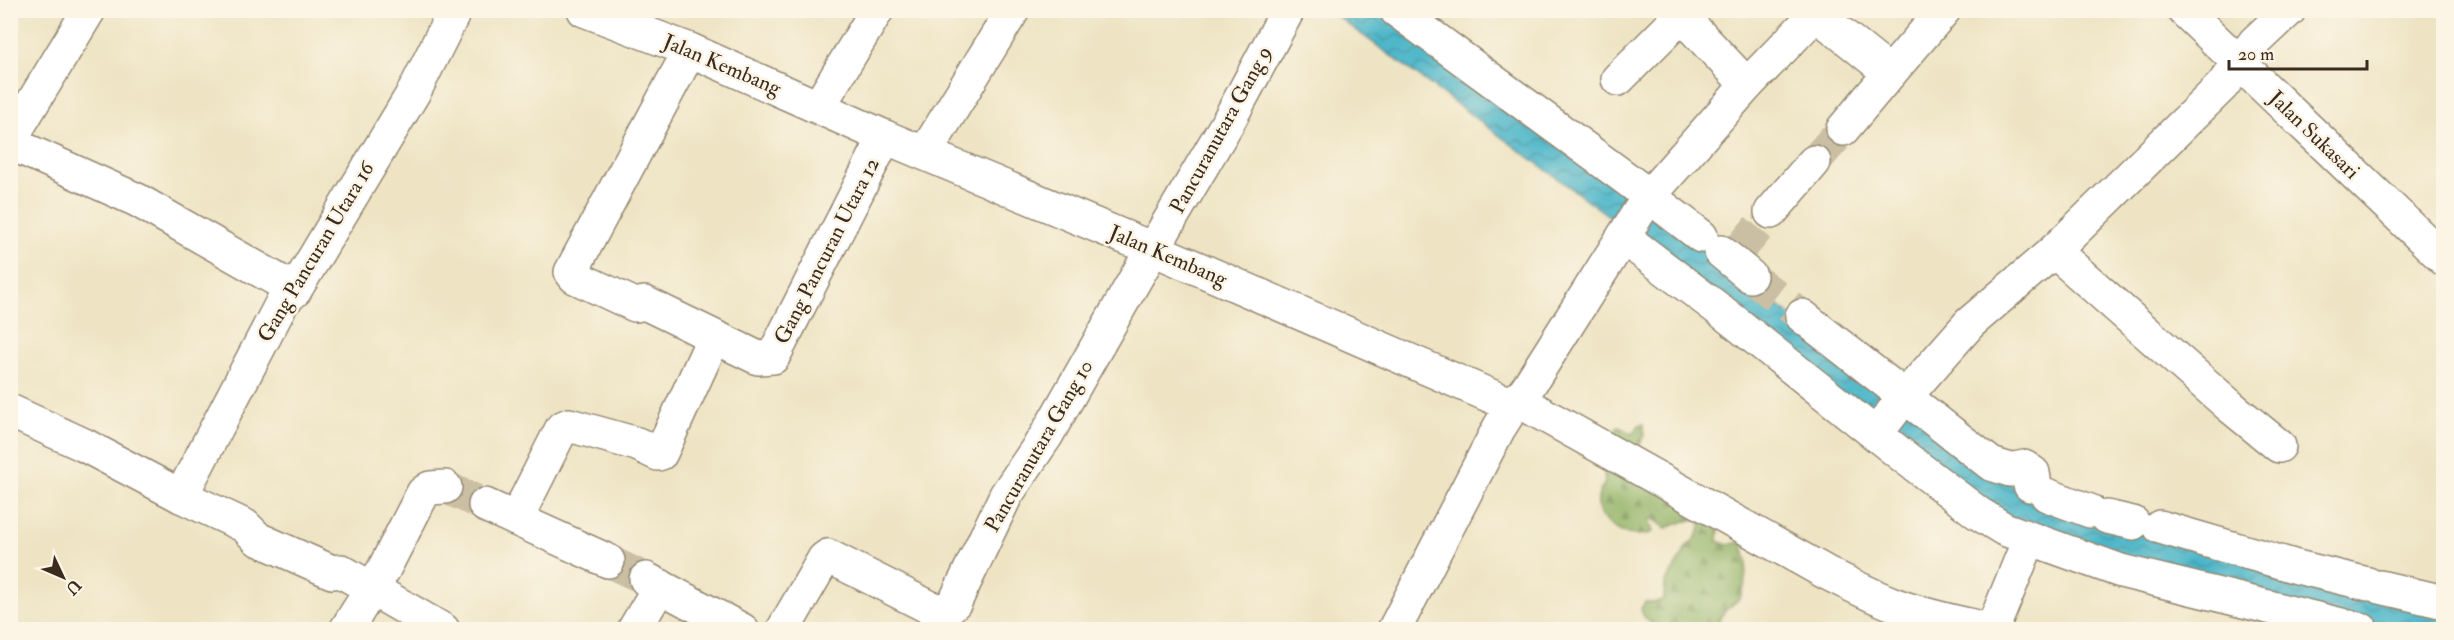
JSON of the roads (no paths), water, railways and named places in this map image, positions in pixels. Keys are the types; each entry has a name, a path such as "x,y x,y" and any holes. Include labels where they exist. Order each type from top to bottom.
{"street":[{"path":"89,10 10,142 137,200 296,290"},
{"name":"Gang Pancuran Utara 16","path":"181,496 283,300 296,290 415,90 455,10"},
{"name":"Jalan Kembang","path":"584,10 633,19 690,50 885,137 1153,249 1500,400 1528,406 1825,572 1891,603 1920,613 1990,630"},
{"path":"819,106 877,10"},
{"path":"925,153 1013,10"},
{"name":"Pancuranutara Gang 9","path":"1153,249 1228,122 1288,10"},
{"path":"1396,10 1728,255"},
{"path":"1843,129 1944,10"},
{"name":"Jalan Sukasari","path":"2184,10 2444,259"},
{"path":"1878,431 1970,323 2054,251 2222,86 2255,42 2289,10"},
{"path":"1618,79 1678,14 1747,85"},
{"path":"1394,630 1499,428 1515,403 1526,390 1648,198 1747,85 1813,17 1817,17 1890,74"},
{"path":"516,519 562,428 569,425 637,444 658,454 661,453 714,337 645,303 635,305 574,277 571,272 690,50"},
{"name":"Gang Pancuran Utara 12","path":"714,337 758,358 774,357 885,137"},
{"path":"1771,212 1814,162"},
{"path":"1624,235 1878,431 1978,513 2014,530 2121,571 2295,622 2362,630"},
{"name":"Pancuranutara Gang 10","path":"783,630 824,559 828,556 935,610 947,609 955,602 1006,495 1046,436 1153,249"},
{"path":"2054,251 2231,407 2279,446"},
{"path":"1802,316 1879,374 1903,399 1990,464 2010,470 2024,467 2033,473 2034,489 2014,530 1990,630"},
{"path":"10,411 84,445 181,496 245,526 258,539 332,572 341,571 443,630"},
{"path":"346,630 384,569 423,493 430,488 445,487"},
{"path":"2034,489 2122,519 2296,567 2444,602"},
{"path":"485,505 608,561"},
{"path":"634,630 653,582 742,630"}],"water":[{"path":"1330,11 1381,11 1669,221 1975,459 2016,488 2112,525 2443,611 2443,629 2396,629 2170,575 2000,516 1651,247"}],"tunnel":[{"path":"1814,162 1843,129"},
{"path":"1737,253 1771,212"},
{"path":"1750,276 1802,316"},
{"path":"445,487 485,505"},
{"path":"608,561 646,579"}]}
